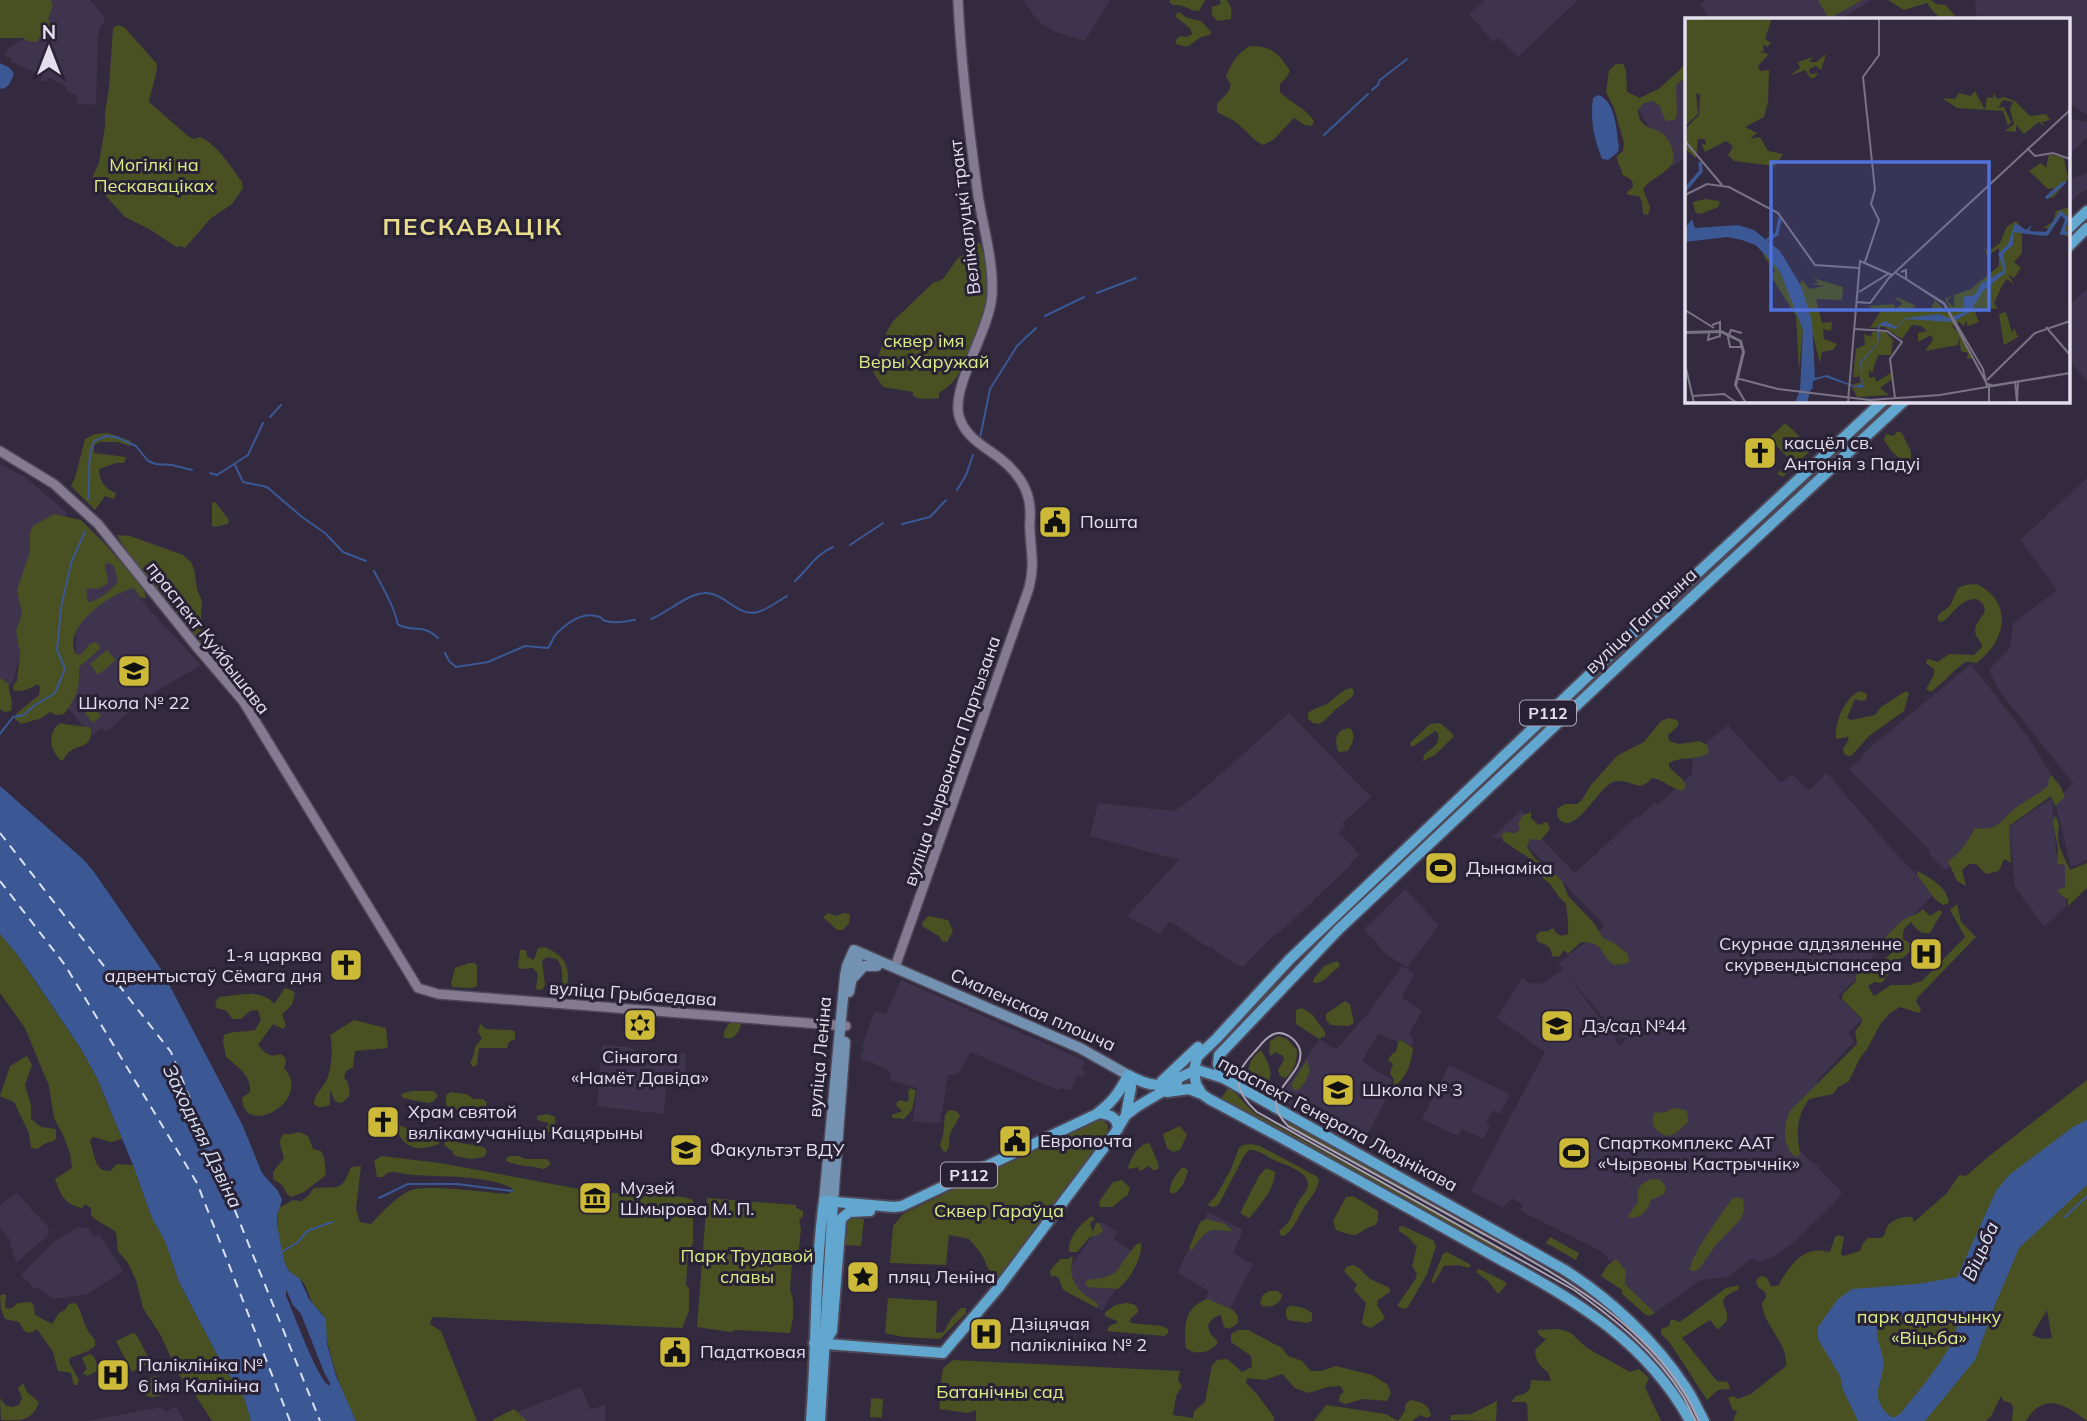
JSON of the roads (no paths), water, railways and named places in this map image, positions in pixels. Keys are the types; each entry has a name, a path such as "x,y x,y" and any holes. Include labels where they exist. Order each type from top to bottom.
{"main road":[{"path":"2070,227 2087,211"},
{"path":"2070,245 2087,228"},
{"name":"вуліца Гагарына","path":"1194,1071 1197,1056 1290,959 1705,565 1882,402"},
{"name":"вуліца Гагарына","path":"1158,1090 1194,1071 1226,1049 1339,929 1903,402"},
{"path":"1705,565 1715,576"},
{"path":"1528,733 1538,743"},
{"path":"855,954 877,966"},
{"name":"Смаленская плошча","path":"855,954 895,967 1080,1048 1158,1090"},
{"name":"вуліца Леніна","path":"843,1026 855,954"},
{"name":"вуліца Леніна","path":"820,1421 818,1245 829,1202 845,976 855,954"},
{"path":"1290,959 1300,970"},
{"path":"850,988 858,971 864,967 895,967"},
{"name":"вуліца Гагарына","path":"1158,1090 1254,999"},
{"path":"1223,1078 1218,1059 1226,1049"},
{"name":"праспект Генерала Люднікава","path":"1202,1094 1196,1084 1194,1071 1223,1078 1512,1240 1597,1292 1661,1353 1687,1389 1703,1418"},
{"path":"1126,1115 1131,1087 1128,1074"},
{"name":"Р112","path":"829,1202 902,1206 1099,1113 1116,1097 1128,1074"},
{"path":"1158,1090 1189,1089 1202,1094 1584,1308 1626,1341 1656,1371 1677,1397 1689,1421"},
{"name":"Р112","path":"819,1344 943,1353 999,1287 1126,1115 1158,1090"},
{"path":"819,1344 832,1331 843,1216 849,1212 902,1210 1099,1113 1114,1116 1118,1129"},
{"path":"1584,1308 1597,1292"},
{"name":"вуліца Леніна","path":"811,1421 815,1361 819,1344"}],"street":[{"name":"Велікалуцкі тракт","path":"958,0 978,192 989,254 992,292 988,316 958,396 959,417 972,438 1002,460 1024,486 1030,502 1034,564"},
{"name":"праспект Куйбышава","path":"0,451 48,480 98,524 239,697 418,988"},
{"name":"вуліца Чырвонага Партызана","path":"895,967 1029,588 1034,564"},
{"name":"вуліца Грыбаедава","path":"418,988 438,994 843,1026"}],"water":[{"path":"0,63 10,68 14,74 9,85 3,89 0,88"},
{"path":"1598,95 1604,98 1612,109 1617,132 1618,152 1608,160 1602,159 1593,129 1593,98"},
{"name":"Заходняя Дзвіна","path":"0,786 83,859 161,969 242,1124 262,1173 278,1191 282,1200 277,1225 284,1261 288,1270 300,1279 309,1299 326,1319 327,1344 336,1376 356,1421 251,1421 244,1397 222,1364 179,1282 165,1241 152,1218 97,1078 38,985 0,934","holes":["286,1289 293,1305 301,1314 329,1386 312,1358 286,1296"]},
{"name":"Віцьба","path":"2087,1120 2087,1185 2019,1248 1975,1360 1925,1421 1858,1421 1843,1390 1840,1376 1818,1339 1818,1327 1837,1300 1852,1289 1917,1284 1957,1277 1996,1191 2009,1175 2073,1127","holes":["1947,1310 1957,1324 1951,1345 1901,1413 1891,1417 1883,1409 1878,1395 1883,1367 1877,1335 1879,1320"]}],"waterway":[{"path":"1372,90 1380,80 1407,59"},
{"path":"1324,135 1368,94"},
{"path":"1097,293 1136,278"},
{"path":"1045,316 1084,297"},
{"path":"980,438 990,389 1017,346 1036,328"},
{"path":"270,417 281,405"},
{"path":"210,473 217,475 248,455 263,423"},
{"path":"88,499 92,448 94,441 106,436 116,437 136,446 148,461 192,470"},
{"path":"957,490 973,455"},
{"path":"235,465 243,482 267,487 325,533 343,552 366,561"},
{"path":"902,524 930,517 946,500"},
{"path":"850,545 883,523"},
{"path":"0,734 13,717 24,715 55,693 65,669 57,650 61,608 71,563 85,531"},
{"path":"795,581 817,558 833,547"},
{"path":"374,571 389,599 398,625 424,630 438,638"},
{"path":"651,619 697,594 711,593 750,613 765,609 787,596"},
{"path":"445,653 456,667 488,662 525,646 548,648 560,630 585,616 591,615 613,622 635,620"},
{"path":"379,1198 408,1184 457,1184 512,1191"},
{"path":"2065,1217 2087,1196"},
{"path":"280,1253 298,1242 307,1231 332,1222"}],"tram line":[{"path":"1696,1421 1672,1380 1648,1351 1620,1325 1574,1290 1257,1112 1245,1099 1240,1088 1239,1076 1247,1061 1272,1035 1282,1033 1293,1039 1300,1050 1299,1063 1276,1102 1279,1114 1288,1126 1531,1261 1591,1298 1644,1342 1667,1368 1687,1397 1699,1421"}],"place":[{"name":"касцёл св. Антонія з Падуі","path":"1760,453"},
{"name":"Пошта","path":"1055,522"},
{"name":"Школа № 22","path":"134,671"},
{"name":"Дынаміка","path":"1441,868"},
{"name":"Скурнае аддзяленне скурвендыспансера","path":"1926,954"},
{"name":"1-я царква адвентыстаў Сёмага дня","path":"346,965"},
{"name":"Сінагога «Намёт Давіда»","path":"640,1025"},
{"name":"Дз/сад №44","path":"1557,1026"},
{"name":"Школа № 3","path":"1338,1090"},
{"name":"Храм святой вялікамучаніцы Кацярыны","path":"383,1122"},
{"name":"Европочта","path":"1015,1141"},
{"name":"Факультэт ВДУ","path":"686,1150"},
{"name":"Спарткомплекс ААТ «Чырвоны Кастрычнік»","path":"1574,1153"},
{"name":"Музей Шмырова М. П.","path":"595,1198"},
{"name":"пляц Леніна","path":"863,1277"},
{"name":"Дзіцячая паліклініка № 2","path":"986,1334"},
{"name":"Падатковая","path":"675,1352"},
{"name":"Паліклініка № 6 імя Калініна","path":"113,1375"}],"district":[{"name":"ПЕСКАВАЦІК","path":"473,227"}],"park label":[{"name":"Могілкі на Пескаваціках","path":"154,175"},
{"name":"сквер імя Веры Харужай","path":"924,351"},
{"name":"Сквер Гараўца","path":"999,1211"},
{"name":"Парк Трудавой славы","path":"747,1266"},
{"name":"парк адпачынку «Віцьба»","path":"1929,1327"},
{"name":"Батанічны сад","path":"1000,1392"}]}
